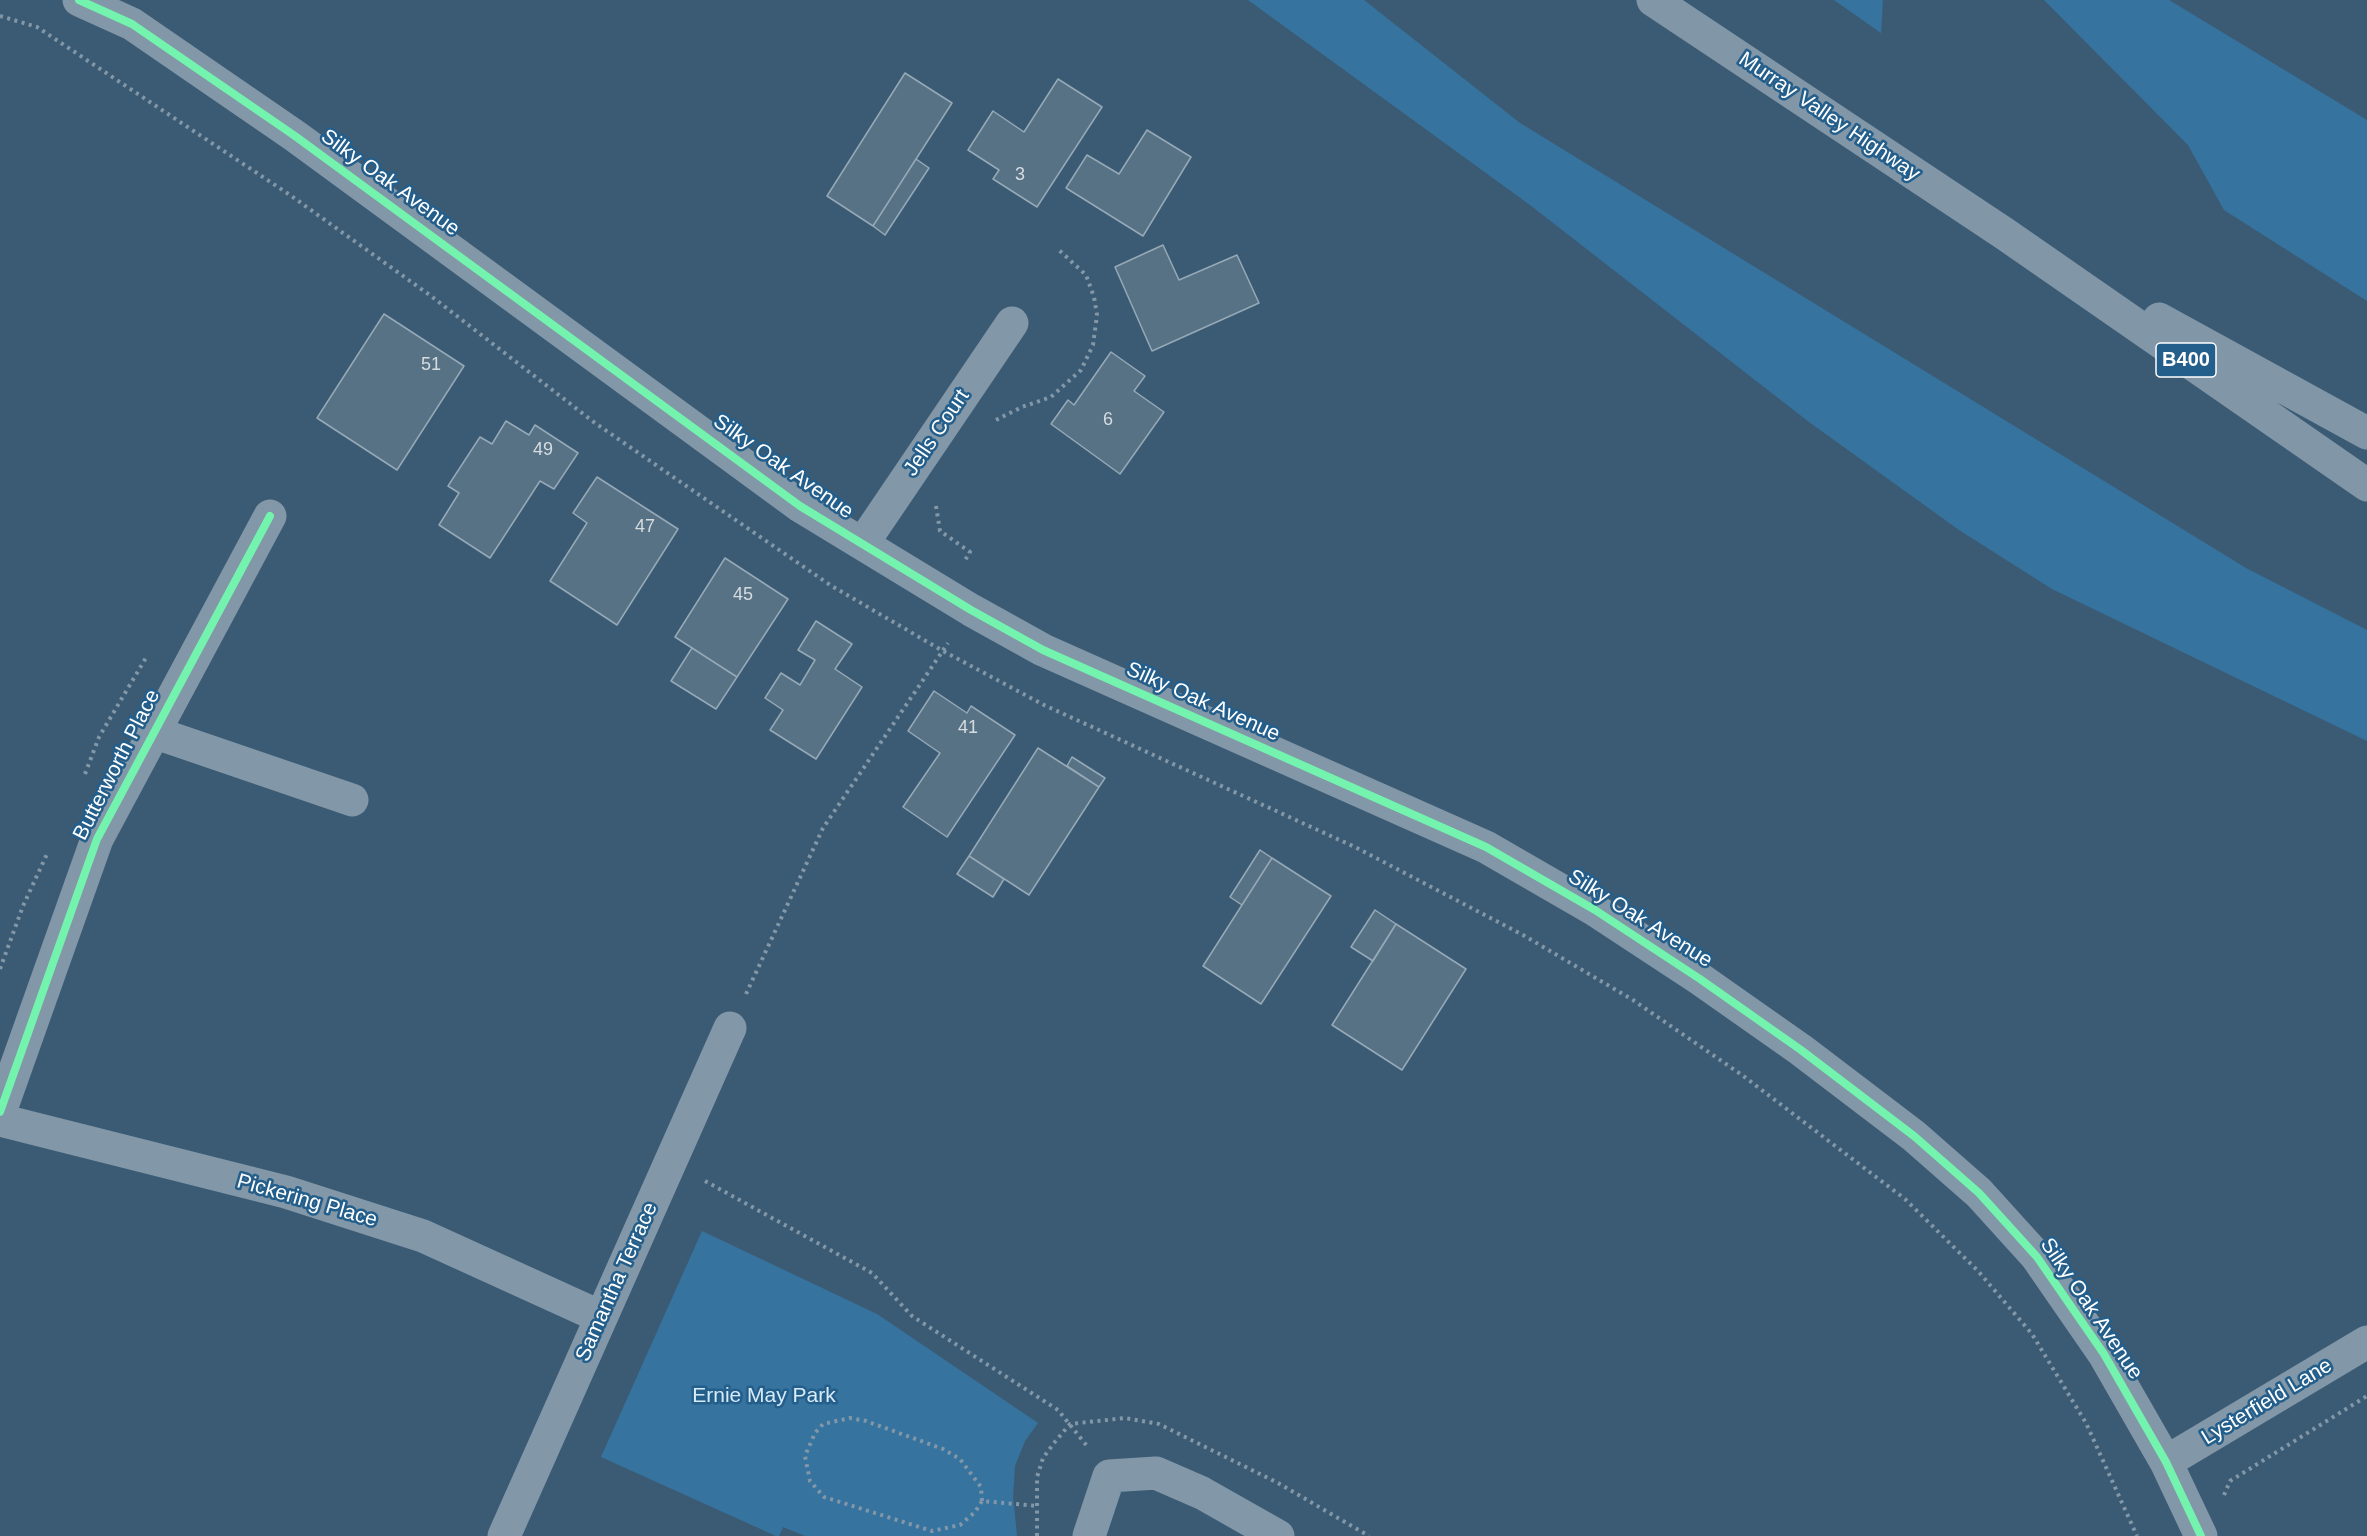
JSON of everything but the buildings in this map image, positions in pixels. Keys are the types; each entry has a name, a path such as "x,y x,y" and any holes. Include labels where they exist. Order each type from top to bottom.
{"main road":[{"name":"Murray Valley Highway","path":"1653,0 2005,234 2367,485"},
{"name":"Murray Valley Highway","path":"2005,234 2367,433"}],"street":[{"name":"Silky Oak Avenue","path":"80,0 132,24 295,136 800,506 958,602 1043,650 1485,847 1595,910 1700,978 1801,1050 1914,1136 1979,1194 2037,1257 2104,1354 2166,1462 2196,1526"},
{"name":"Jells Court","path":"863,543 1012,323"},
{"name":"Butterworth Place","path":"0,1112 97,839 270,516"},
{"name":"Butterworth Place","path":"153,732 352,800"},
{"name":"Samantha Terrace","path":"504,1536 730,1028"},
{"name":"Pickering Place","path":"0,1120 286,1192 412,1232 601,1317"},
{"name":"Lysterfield Lane","path":"2166,1462 2367,1342"},
{"path":"1089,1536 1109,1476 1156,1473 1202,1493 1278,1536"}],"path":[{"path":"0,16 37,27 176,118 431,296 595,423 830,585 943,651 1044,705 1355,847 1523,935 1633,1000 1742,1075 1905,1199 1978,1271 2032,1334 2086,1423 2137,1536"},
{"path":"989,425 1004,415 1051,397 1075,377 1089,354 1096,333 1094,297 1086,275 1059,250"},
{"path":"730,1028 823,828 943,651 970,552 940,531 935,504"},
{"path":"920,638 958,602"},
{"path":"670,1161 872,1273 912,1316 1058,1410 1109,1476"},
{"path":"2196,1526 2223,1500 2230,1481 2367,1396"},
{"path":"850,1418 866,1421 943,1449 960,1459 981,1487 982,1501 975,1512 960,1525 932,1531 825,1497 810,1481 806,1456 815,1433 823,1424 850,1418"},
{"path":"1037,1536 1036,1477 1043,1458 1070,1425"},
{"path":"982,1501 1038,1506"}],"green space":[{"path":"1248,0 1364,0 1520,123 2246,568 2367,630 2367,741 2052,589 1959,530 1809,422 1530,205"},
{"path":"1834,0 1883,0 1881,33"},
{"path":"2044,0 2169,0 2367,120 2367,301 2224,210 2188,145"},
{"name":"Ernie May Park","path":"702,1231 877,1314 1038,1423 1025,1441 1015,1466 1013,1496 1017,1536 805,1536 783,1527 779,1536 776,1536 601,1457"}],"cycle path":[{"path":"79,0 132,24 295,136 800,506 971,610 1043,650 1486,847 1595,910 1700,979 1801,1050 1914,1136 1979,1193 2037,1257 2104,1354 2166,1462 2201,1536"},
{"path":"0,1112 97,839 270,516"}]}
